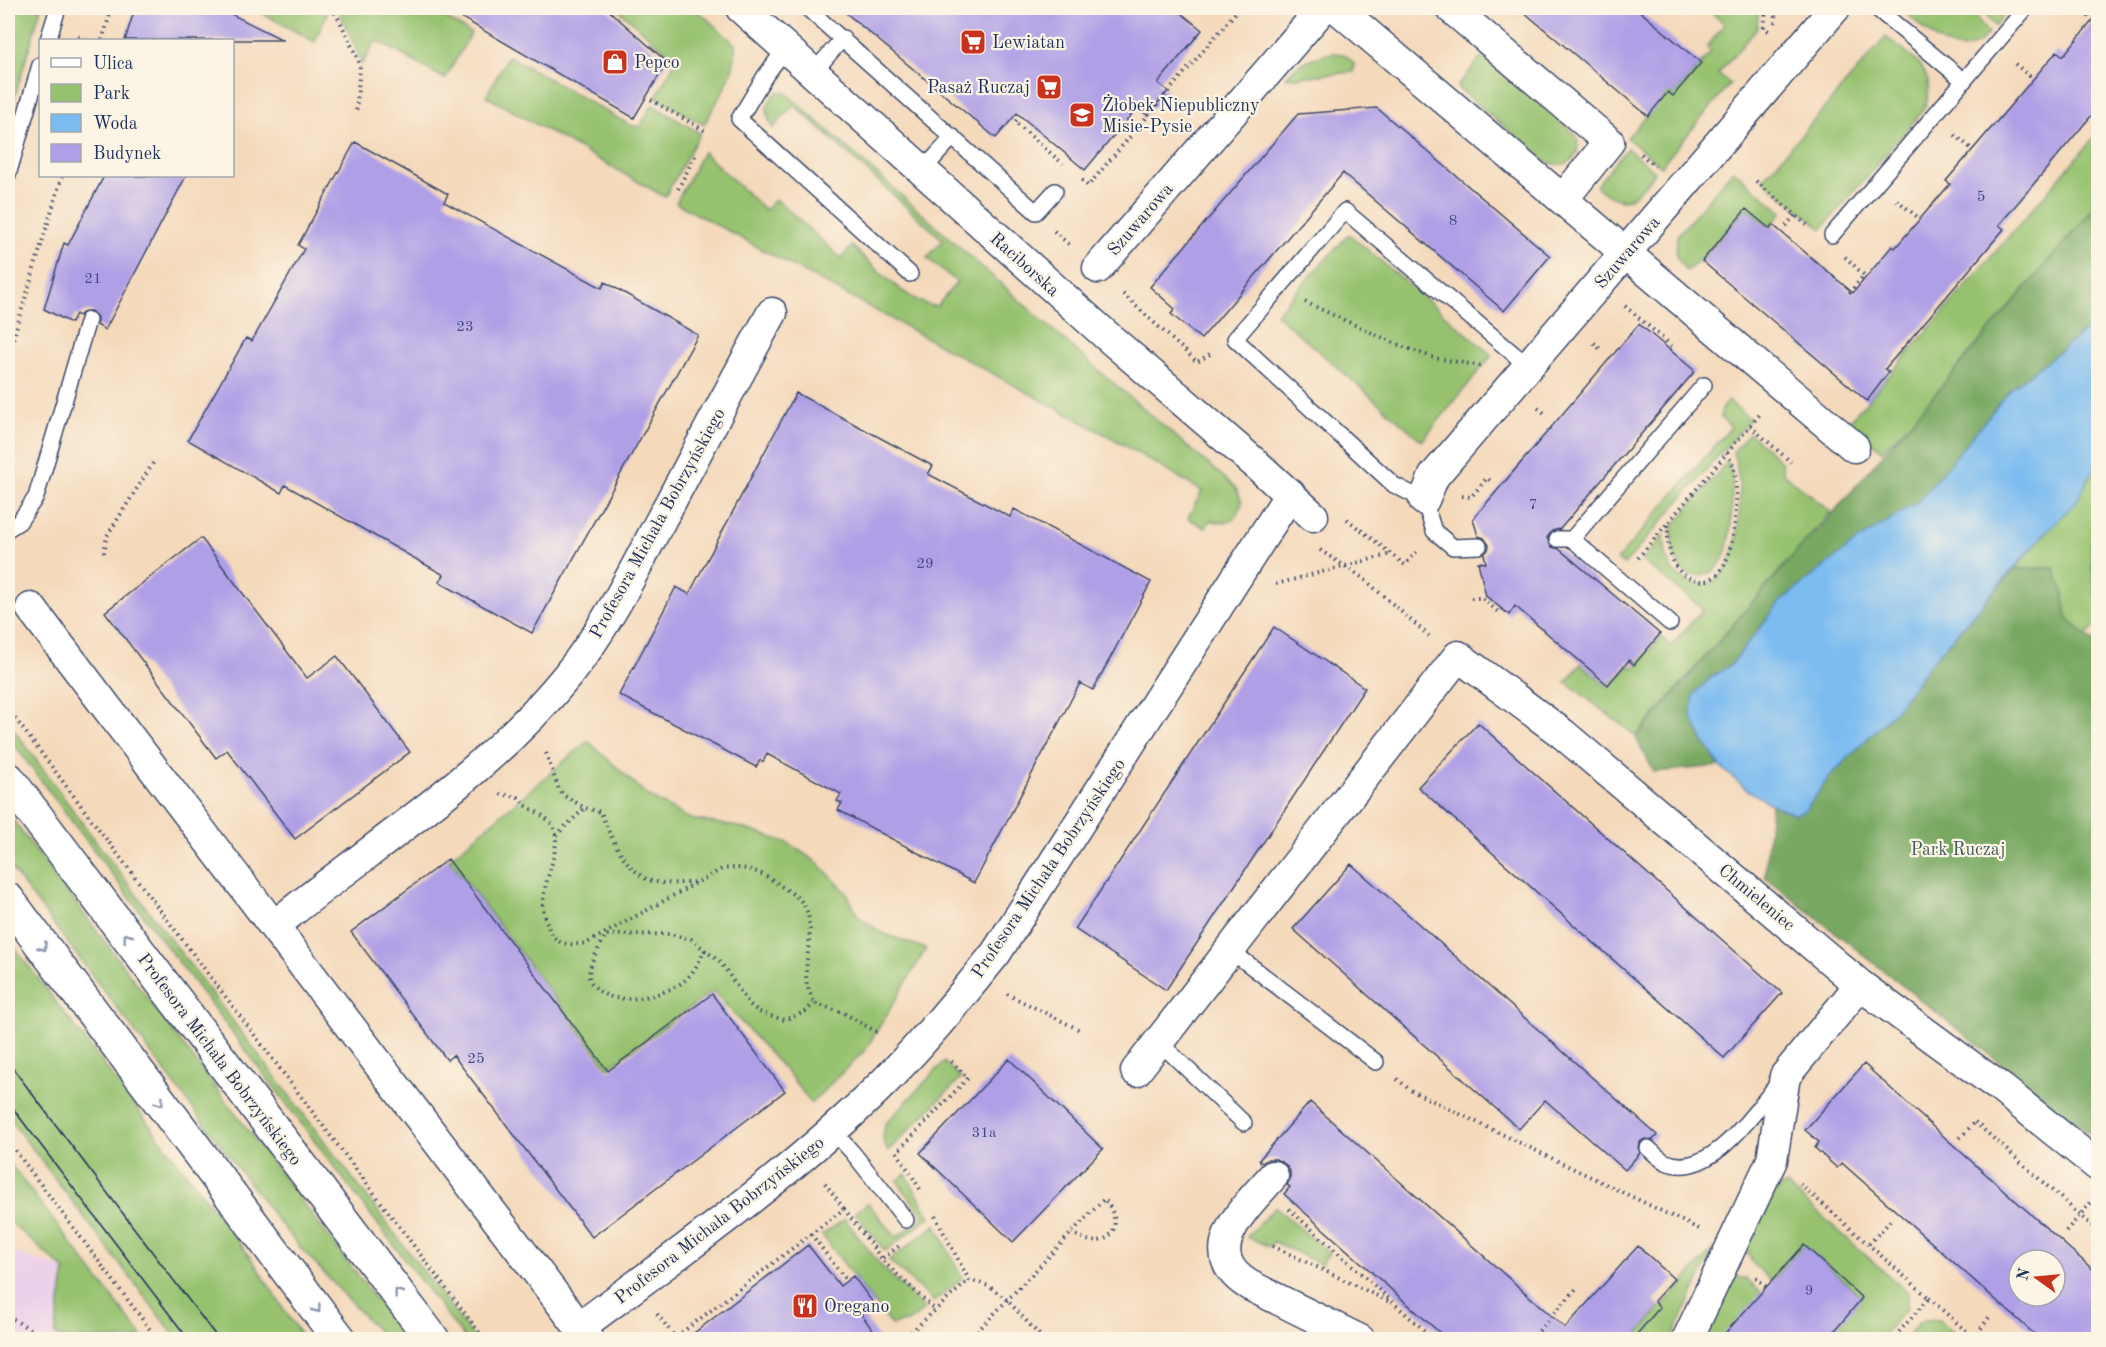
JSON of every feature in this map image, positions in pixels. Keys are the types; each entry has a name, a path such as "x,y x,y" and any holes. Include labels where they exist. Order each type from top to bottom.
{"main road":[{"name":"Profesora Michała Bobrzyńskiego","path":"8,779 433,1340"},
{"path":"8,900 340,1340"}],"street":[{"name":"Raciborska","path":"741,8 1107,336 1313,516"},
{"name":"Szuwarowa","path":"1098,268 1323,8"},
{"path":"1337,8 1854,447"},
{"path":"1451,8 1609,142 1563,199"},
{"name":"Szuwarowa","path":"1424,500 1434,476 1835,8"},
{"name":"Profesora Michała Bobrzyńskiego","path":"274,926 475,770 513,737 569,675 627,585 772,313"},
{"name":"Profesora Michała Bobrzyńskiego","path":"584,1333 799,1161 833,1131 871,1095 952,1007 996,953 1290,494"},
{"path":"32,608 584,1333"},
{"path":"1136,1071 1458,656"},
{"name":"Chmieleniec","path":"1458,656 1563,734 1860,985 2002,1089 2098,1166"},
{"path":"1687,1340 1772,1160 1785,1076 1860,985"},
{"path":"1273,1176 1233,1222 1226,1243 1226,1262 1239,1279 1249,1285 1360,1340"}],"lane":[{"path":"48,39 58,8"},
{"path":"807,8 1036,212 1055,191"},
{"path":"1876,8 1964,81"},
{"path":"1832,235 2026,8"},
{"path":"813,73 843,38"},
{"path":"786,48 765,76 739,119 910,274"},
{"path":"8,175 39,68"},
{"path":"922,171 953,137"},
{"path":"1479,546 1453,547 1434,531 1424,500 1394,485 1235,339 1344,211 1529,367"},
{"path":"8,529 19,522 36,497 88,321"},
{"path":"1670,623 1620,580 1565,539 1704,385"},
{"path":"1230,950 1376,1062"},
{"path":"1159,1042 1244,1124"},
{"path":"1648,1148 1664,1162 1672,1164 1687,1164 1708,1157 1729,1142 1785,1076"},
{"path":"833,1131 906,1220"}],"path":[{"path":"102,39 112,8"},
{"path":"332,8 360,64 356,114"},
{"path":"1080,179 1088,186 1237,11 1232,8"},
{"path":"1765,25 1766,8"},
{"path":"2079,8 2093,20"},
{"path":"2011,61 2033,79"},
{"path":"651,100 707,132"},
{"path":"1021,116 1015,122 1064,164"},
{"path":"1951,132 1973,150"},
{"path":"678,189 697,152"},
{"path":"8,356 62,177"},
{"path":"1896,199 1920,219"},
{"path":"1786,226 1795,215"},
{"path":"1839,252 1864,275 1847,296"},
{"path":"1617,299 1672,347 1670,350"},
{"path":"1401,346 1435,358 1492,368"},
{"path":"1620,580 1783,387"},
{"path":"1750,426 1791,462"},
{"path":"1668,523 1670,555 1679,571 1686,577 1700,581 1712,578 1719,573 1729,555 1734,530 1736,480 1728,453"},
{"path":"104,553 107,536 153,463"},
{"path":"1454,495 1471,497 1487,478 1491,481"},
{"path":"1313,516 1326,500 1405,565 1410,559"},
{"path":"1319,550 1332,560 1348,567 1429,636 1458,656"},
{"path":"1269,586 1392,554"},
{"path":"1472,598 1482,598 1498,612 1501,609"},
{"path":"8,709 485,1340"},
{"path":"553,768 554,780 559,790 585,808 601,812 606,828 617,848 628,862 647,879 667,883 696,882"},
{"path":"518,796 522,804 548,820 556,835"},
{"path":"585,808 556,835 543,906 549,931 555,940 576,945 587,943 722,869 738,867 753,869 766,875 801,901 808,913 810,927 807,985 814,1003"},
{"path":"606,934 669,934 691,939 721,963 748,1004 759,1012 784,1020 805,1012 814,1003"},
{"path":"606,934 589,973 590,982 610,998 645,997 673,988 687,979 705,950"},
{"path":"1001,993 1011,995 1082,1031"},
{"path":"814,1003 844,1013 879,1033"},
{"path":"1376,1062 1410,1090 1732,1245"},
{"path":"921,1191 897,1152 968,1078 954,1065"},
{"path":"1975,1122 2098,1231"},
{"path":"8,1141 158,1340"},
{"path":"1772,1160 1975,1339 1990,1316"},
{"path":"819,1174 885,1263 934,1309"},
{"path":"2066,1231 2098,1193"},
{"path":"969,1340 1104,1199 1113,1208 1114,1228 1108,1236 1099,1241 1089,1241 1072,1233"},
{"path":"1287,1207 1435,1340"},
{"path":"656,1313 673,1338 844,1209"},
{"path":"931,1209 969,1280 989,1286 1007,1300 1044,1340"},
{"path":"1869,1244 1892,1219"},
{"path":"811,1234 846,1280"},
{"path":"1274,1246 1397,1306"},
{"path":"902,1340 969,1280"},
{"path":"1531,1340 1577,1288"},
{"path":"1892,1340 1929,1298"},
{"path":"8,1316 48,1340"}],"shaded area":[{"path":"8,1250 99,1281 144,1339 8,1340"}],"green space":[{"path":"8,8 41,8 8,120"},
{"path":"260,8 329,8 315,42 258,11"},
{"path":"338,8 428,8 471,33 445,79 376,40 362,64"},
{"path":"616,8 695,8 735,44 730,76 704,125 656,97 676,60"},
{"path":"1706,8 1759,8 1757,28 1718,74 1730,84 1661,166 1627,138 1668,92 1673,96 1711,52 1707,47 1725,24"},
{"path":"1910,8 1974,8 1980,23 1988,34 1977,44 1967,48 1956,48 1945,44 1924,29 1905,12"},
{"path":"1984,8 2011,8 1995,26 1988,18"},
{"path":"1886,37 1914,59 1926,75 1928,96 1924,109 1822,229 1763,179"},
{"path":"1333,53 1344,54 1354,63 1354,72 1285,78 1306,61"},
{"path":"1483,55 1576,135 1577,151 1571,161 1559,165 1544,160 1457,87"},
{"path":"508,56 630,125 640,127 652,105 700,133 665,197 486,96"},
{"path":"778,92 788,95 1098,370 1235,487 1242,501 1236,517 1223,523 1211,520 1205,528 1188,518 1202,491 1112,438 676,203 703,152 765,210 776,199 841,258 852,246 904,292 927,304 937,306 957,282 927,258 943,240 794,105 773,128 767,108 770,100"},
{"path":"2098,133 2098,203 1916,417 1882,451 1848,423"},
{"path":"1627,148 1655,172 1635,195 1622,200 1606,194 1596,186"},
{"path":"1733,170 1782,212 1770,227 1746,208 1701,260 1686,271 1676,256 1677,236"},
{"path":"2098,203 2098,314 2087,330 2012,388 1918,503 1857,541 1780,602 1731,665 1709,679 1703,740 1720,766 1654,772 1636,738 1814,531 1816,533"},
{"path":"1349,234 1492,355 1422,441 1276,314"},
{"path":"1729,401 1750,419 1624,565 1617,560 1731,427 1721,418 1721,413"},
{"path":"1749,433 1781,461 1783,473 1831,512 1636,736 1566,682 1581,664 1608,687 1629,665 1634,668 1661,637 1671,646 1703,609 1642,561 1664,535 1668,562 1681,578 1695,584 1703,584 1711,583 1723,573 1730,561 1738,531 1740,497 1733,452"},
{"path":"2098,461 2098,522 2094,527 2098,624 2086,636 2067,618 2063,591 2054,568 2015,569 2044,534 2076,502"},
{"path":"1727,462 1732,474 1728,546 1718,567 1707,574 1694,576 1682,570 1676,560 1672,528"},
{"path":"2098,522 2098,601 2092,572 2092,548"},
{"name":"Park Ruczaj","path":"2054,568 2063,591 2067,618 2086,636 2098,643 2098,1140 1765,877 1771,804 1795,814 1806,809 1830,776 1895,711 1933,660 2015,569"},
{"path":"8,722 100,847 475,1339 465,1339 45,786 8,736"},
{"path":"588,741 648,796 690,819 739,827 786,842 817,862 847,893 858,916 882,933 926,949 866,1049 811,1103 792,1078 713,991 608,1068 449,859"},
{"path":"8,814 406,1339 385,1339 278,1221 8,864"},
{"path":"8,939 253,1261 303,1339 177,1339 8,1117"},
{"path":"944,1062 961,1078 888,1151 883,1140 885,1124"},
{"path":"8,1161 144,1339 64,1339 55,1334 65,1270 8,1220"},
{"path":"906,1174 930,1217 885,1251 855,1213 868,1203 896,1237 924,1217 897,1181"},
{"path":"1787,1185 1907,1292 1907,1308 1879,1339 1827,1339 1862,1297 1804,1245 1772,1281 1754,1265 1746,1248 1774,1188"},
{"path":"1275,1207 1329,1253 1321,1264 1273,1241 1270,1247 1247,1237"},
{"path":"845,1219 881,1266 925,1309 909,1321 891,1325 822,1235"},
{"path":"936,1225 962,1278 934,1302 889,1260"},
{"path":"1714,1248 1672,1339 1633,1339"},
{"path":"1732,1276 1747,1279 1761,1293 1743,1339 1702,1340"},
{"path":"1939,1320 1961,1339 1904,1339 1921,1321"}],"water":[{"path":"2098,314 2098,461 2076,502 2044,534 1933,660 1895,711 1830,776 1806,809 1795,814 1771,804 1746,789 1720,766 1703,740 1691,716 1694,695 1709,679 1731,665 1780,602 1857,541 1918,502 2012,388 2087,330"}],"building":[{"path":"135,8 219,8 283,40 234,39 125,39"},
{"path":"445,8 606,8 667,62 634,118"},
{"name":"Pasaż Ruczaj","path":"840,8 1175,8 1202,30 1158,83 1168,91 1147,115 1137,108 1085,170 1017,113 996,138"},
{"path":"1519,8 1636,8 1701,63 1673,96 1668,92 1648,116"},
{"path":"2098,14 2098,108 1999,225 2004,229 1885,369 1889,372 1867,401 1702,261 1746,209 1770,229 1773,225 1853,293 1892,246 1895,248 1950,184 1946,181 2057,51 2063,56"},
{"path":"1377,108 1550,256 1504,311 1343,173 1201,339 1171,314 1175,309 1150,287 1298,114"},
{"path":"355,142 448,194 444,202 602,288 605,282 698,335 532,633 439,582 444,575 285,485 281,493 188,440 246,338 252,341 304,249 298,245"},
{"path":"103,177 185,177 105,330 97,325 97,317 91,311 85,311 79,316 76,314 71,323 44,309 64,243 68,245"},
{"path":"1639,324 1695,371 1560,529 1552,531 1547,538 1552,547 1559,549 1660,634 1634,665 1629,660 1608,685 1515,606 1509,615 1486,596 1478,562 1486,563 1484,554 1489,545 1484,538 1478,536 1473,519"},
{"path":"796,393 933,466 928,474 1010,517 1014,509 1151,582 1093,690 1080,683 974,883 838,810 842,803 837,801 841,794 767,754 763,762 760,760 756,767 619,695 676,587 689,594"},
{"path":"201,538 307,678 337,656 410,752 295,839 227,750 216,758 105,612"},
{"path":"1274,627 1365,688 1166,990 1075,929"},
{"path":"1478,723 1782,993 1724,1058 1418,787"},
{"path":"448,859 608,1071 712,994 785,1091 592,1237 453,1055 447,1060 351,932"},
{"path":"1351,864 1657,1135 1653,1140 1641,1141 1638,1147 1640,1153 1625,1170 1545,1100 1519,1129 1293,929"},
{"path":"1009,1059 1103,1149 1013,1242 920,1153"},
{"path":"1864,1064 2098,1274 2098,1340 2041,1340 1842,1163 1837,1168 1815,1148 1819,1142 1805,1130"},
{"path":"1310,1102 1565,1328 1638,1246 1674,1279 1654,1301 1660,1307 1632,1340 1448,1340 1284,1194 1290,1187 1287,1185 1290,1171 1285,1164 1276,1159 1268,1159 1262,1163 1259,1160"},
{"path":"808,1245 840,1286 853,1276 874,1304 861,1314 880,1340 685,1340"},
{"path":"1804,1245 1862,1298 1827,1340 1719,1340"}],"tram line":[{"path":"8,1062 219,1340"},
{"path":"8,1102 189,1340"}],"place":[{"name":"Lewiatan","path":"973,42"},
{"name":"Pepco","path":"615,62"},
{"name":"Pasaż Ruczaj","path":"1049,87"},
{"name":"Żłobek Niepubliczny Misie-Pysie","path":"1082,115"},
{"name":"Oregano","path":"805,1306"}]}
